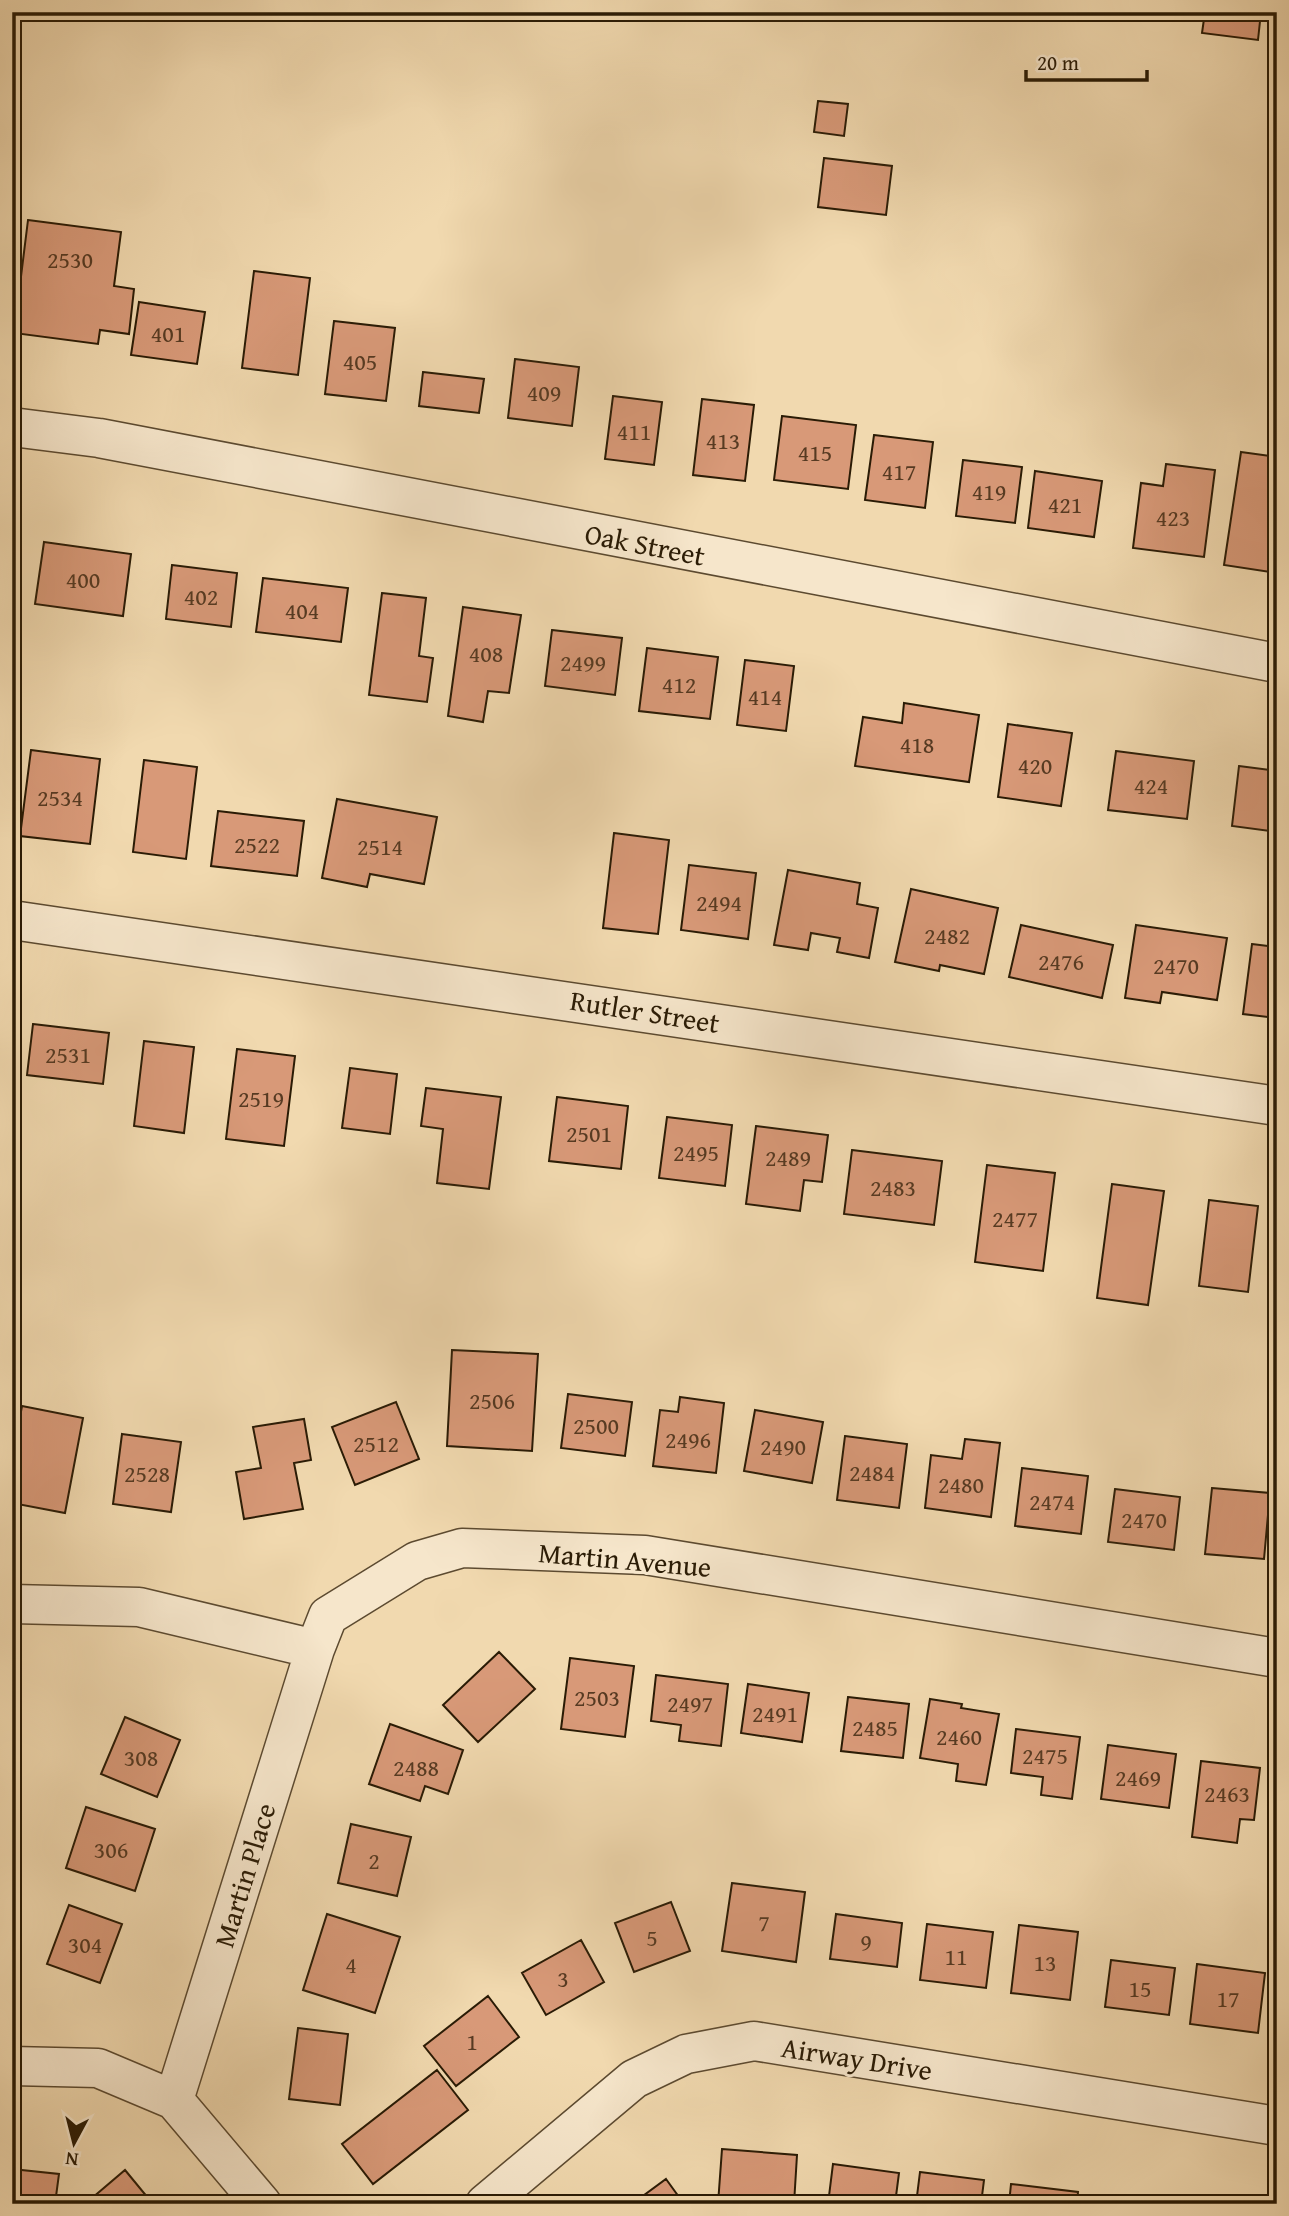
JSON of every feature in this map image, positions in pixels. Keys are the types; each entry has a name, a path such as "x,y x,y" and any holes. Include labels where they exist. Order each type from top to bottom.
{"street":[{"name":"Oak Street","path":"12,427 99,438 1277,663"},
{"name":"Rutler Street","path":"12,920 1277,1106"},
{"name":"Martin Avenue","path":"315,1649 328,1616 417,1560 462,1548 645,1555 1277,1658"},
{"path":"12,1604 139,1607 315,1649"},
{"name":"Martin Place","path":"174,2100 315,1649"},
{"name":"Airway Drive","path":"485,2204 634,2079 685,2054 754,2041 1277,2126"},
{"path":"12,2066 98,2068 174,2100 262,2204"}],"building":[{"path":"1047,12 1083,12 1082,20 1046,17"},
{"path":"1205,12 1261,12 1258,40 1202,33"},
{"path":"818,101 848,104 844,136 814,132"},
{"path":"824,158 892,166 886,215 818,207"},
{"path":"28,220 121,232 114,286 134,289 129,334 100,330 98,344 14,333"},
{"path":"254,271 310,278 298,375 242,368"},
{"path":"139,302 205,312 197,364 131,355"},
{"path":"334,321 395,328 386,401 325,394"},
{"path":"515,359 579,367 572,426 508,418"},
{"path":"423,372 484,379 479,413 419,406"},
{"path":"613,396 662,402 654,465 605,459"},
{"path":"702,399 754,405 745,481 693,475"},
{"path":"782,416 856,425 848,489 774,480"},
{"path":"874,435 933,442 925,508 865,500"},
{"path":"1241,452 1277,457 1277,573 1224,565"},
{"path":"963,460 1022,467 1015,523 956,516"},
{"path":"1166,464 1215,470 1204,557 1133,548 1141,483 1163,486"},
{"path":"1035,471 1102,481 1094,537 1028,528"},
{"path":"44,542 131,554 123,616 35,604"},
{"path":"172,565 237,573 231,627 166,619"},
{"path":"263,578 348,588 341,642 256,632"},
{"path":"382,593 426,598 419,656 433,658 427,702 369,695"},
{"path":"463,607 521,615 509,693 488,691 483,722 448,716"},
{"path":"552,630 622,638 615,695 545,686"},
{"path":"647,648 718,657 710,719 639,711"},
{"path":"745,660 794,666 786,731 737,725"},
{"path":"904,703 979,715 969,782 855,766 863,717 902,723"},
{"path":"1008,724 1072,733 1061,806 998,797"},
{"path":"31,750 100,759 90,844 20,836"},
{"path":"1116,751 1194,761 1187,819 1108,810"},
{"path":"144,760 197,767 186,859 133,852"},
{"path":"1239,766 1277,771 1277,832 1232,826"},
{"path":"337,799 437,817 424,884 370,874 367,887 322,878"},
{"path":"218,811 304,821 297,876 211,866"},
{"path":"614,833 669,840 658,934 603,928"},
{"path":"689,865 756,873 748,939 681,930"},
{"path":"788,870 860,883 857,904 878,908 869,958 837,952 840,938 811,933 808,950 774,945"},
{"path":"911,889 998,908 984,974 940,965 939,971 895,962"},
{"path":"1021,925 1113,945 1102,998 1009,977"},
{"path":"1136,925 1227,938 1217,1000 1162,992 1160,1003 1125,998"},
{"path":"1252,944 1277,947 1277,1018 1243,1014"},
{"path":"33,1024 109,1033 103,1084 27,1075"},
{"path":"144,1041 194,1047 184,1133 134,1126"},
{"path":"237,1049 295,1056 284,1146 226,1139"},
{"path":"350,1068 397,1074 390,1134 342,1128"},
{"path":"426,1088 501,1097 489,1189 437,1183 443,1129 421,1126"},
{"path":"557,1097 628,1106 621,1169 549,1161"},
{"path":"667,1117 732,1125 725,1186 659,1178"},
{"path":"756,1126 828,1135 822,1182 804,1180 800,1211 746,1204"},
{"path":"852,1150 942,1161 934,1225 844,1214"},
{"path":"987,1165 1055,1173 1043,1271 975,1262"},
{"path":"1112,1184 1164,1191 1148,1305 1097,1298"},
{"path":"1209,1200 1258,1206 1248,1292 1199,1286"},
{"path":"452,1350 538,1354 532,1451 447,1446"},
{"path":"568,1394 632,1402 625,1456 561,1448"},
{"path":"680,1397 724,1403 716,1473 653,1466 660,1410 678,1412"},
{"path":"396,1402 419,1459 355,1485 332,1427"},
{"path":"22,1406 83,1418 65,1513 12,1503 12,1460"},
{"path":"755,1410 823,1422 812,1483 744,1471"},
{"path":"304,1419 311,1460 294,1463 303,1509 244,1519 236,1472 261,1468 253,1427"},
{"path":"122,1434 181,1442 171,1512 113,1504"},
{"path":"845,1436 907,1444 899,1508 837,1500"},
{"path":"965,1439 1000,1443 991,1517 925,1508 931,1455 962,1459"},
{"path":"1022,1468 1088,1476 1081,1534 1015,1526"},
{"path":"1212,1488 1270,1493 1264,1559 1205,1554"},
{"path":"1115,1489 1180,1497 1174,1550 1108,1542"},
{"path":"499,1652 535,1689 478,1742 443,1705"},
{"path":"570,1658 634,1666 625,1737 561,1729"},
{"path":"656,1675 728,1684 721,1746 679,1741 681,1725 651,1721"},
{"path":"748,1684 809,1693 802,1742 741,1733"},
{"path":"848,1697 909,1704 903,1758 841,1751"},
{"path":"930,1699 962,1704 961,1708 999,1714 986,1785 956,1781 958,1764 920,1758"},
{"path":"125,1717 180,1740 157,1797 101,1774"},
{"path":"390,1724 463,1750 448,1794 425,1786 420,1801 369,1784"},
{"path":"1016,1729 1080,1737 1072,1799 1041,1795 1043,1777 1011,1773"},
{"path":"1108,1745 1176,1754 1169,1808 1101,1799"},
{"path":"1201,1761 1260,1768 1254,1820 1240,1819 1237,1843 1192,1837"},
{"path":"86,1807 155,1829 135,1891 66,1868"},
{"path":"351,1824 411,1837 397,1896 338,1883"},
{"path":"732,1883 805,1892 796,1962 722,1951"},
{"path":"671,1902 690,1951 634,1972 615,1923"},
{"path":"69,1905 122,1924 100,1983 47,1964"},
{"path":"327,1914 400,1937 375,2013 303,1990"},
{"path":"836,1914 902,1923 897,1967 830,1959"},
{"path":"927,1924 993,1932 986,1988 920,1980"},
{"path":"1019,1925 1078,1932 1070,2000 1011,1993"},
{"path":"581,1940 604,1982 546,2015 522,1973"},
{"path":"1111,1960 1175,1968 1169,2015 1105,2007"},
{"path":"1197,1964 1265,1973 1258,2033 1190,2024"},
{"path":"488,1996 519,2037 456,2086 424,2046"},
{"path":"298,2028 348,2034 340,2105 289,2099"},
{"path":"437,2070 468,2110 373,2184 342,2144"},
{"path":"722,2149 797,2155 794,2204 718,2204"},
{"path":"833,2164 899,2173 895,2204 828,2204"},
{"path":"12,2169 59,2174 55,2204 12,2204"},
{"path":"125,2170 153,2204 85,2204"},
{"path":"920,2172 984,2180 981,2204 916,2204"},
{"path":"666,2179 684,2204 632,2204"},
{"path":"1011,2184 1078,2192 1077,2204 1009,2204"}]}
